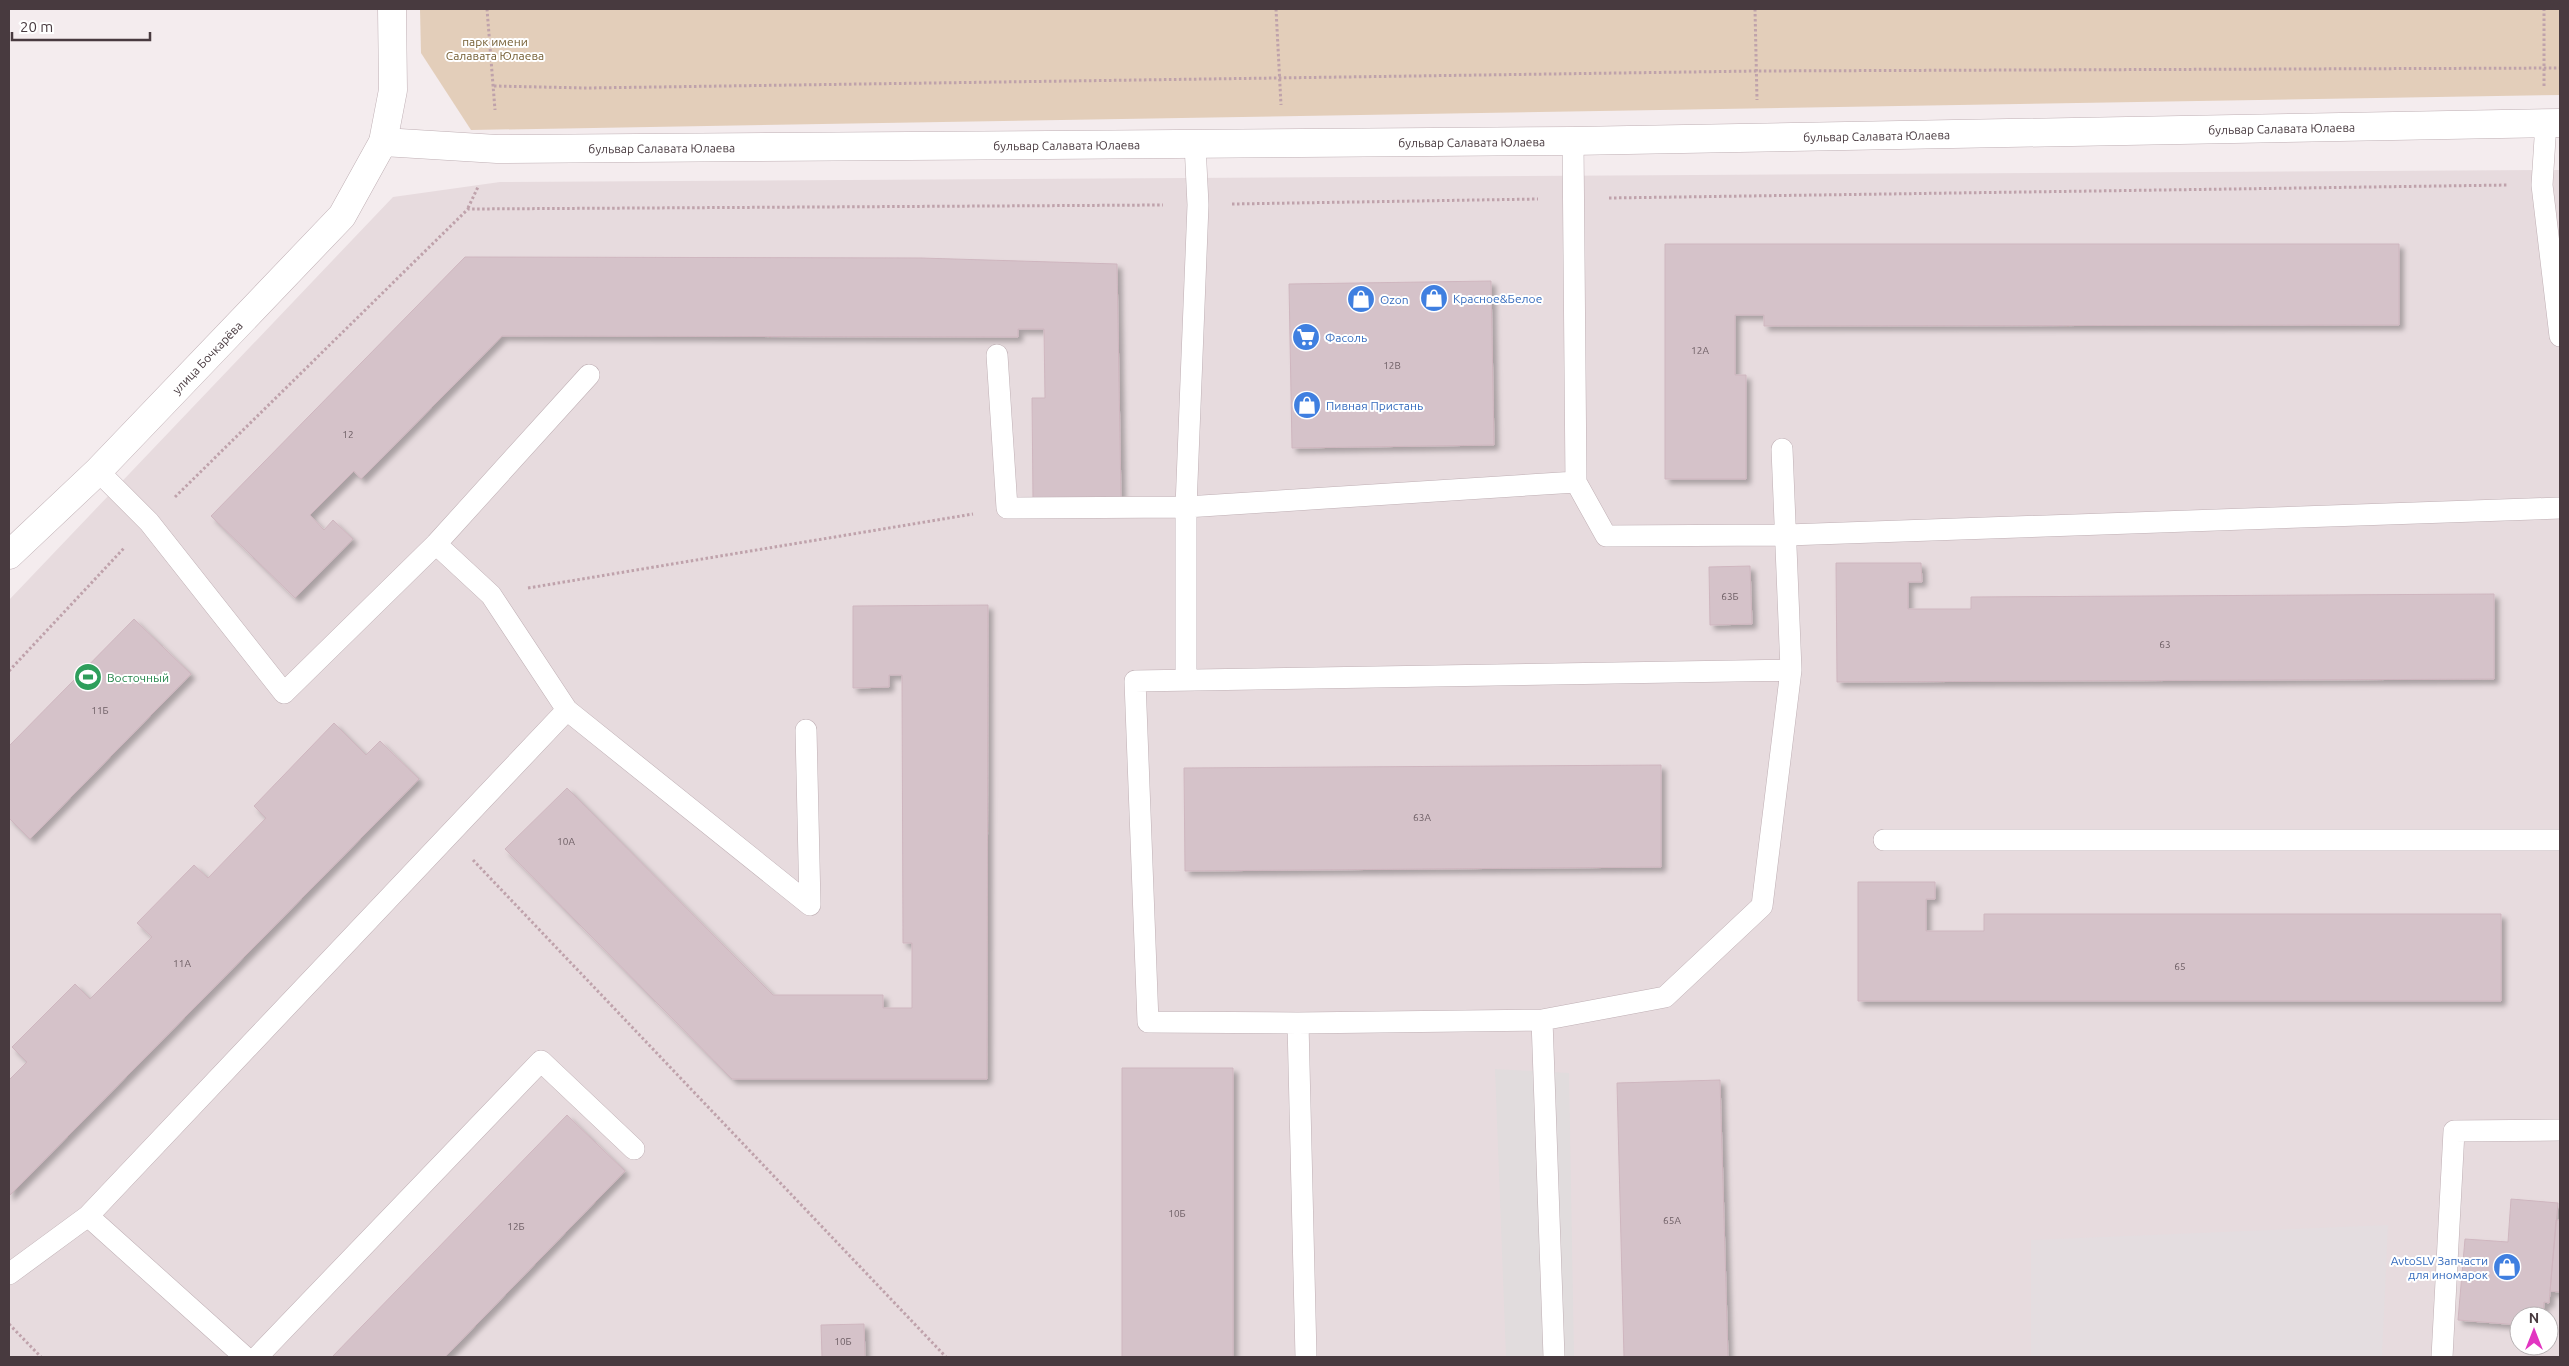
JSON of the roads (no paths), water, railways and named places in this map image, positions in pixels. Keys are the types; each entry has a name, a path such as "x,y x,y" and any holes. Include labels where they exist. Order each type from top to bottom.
{"street":[{"name":"улица Бочкарёва","path":"11,549 98,471 342,216 383,142 393,90 392,9"},
{"name":"бульвар Салавата Юлаева","path":"383,142 497,149 1573,141 2553,123"}],"lane":[{"path":"2553,123 2542,185 2560,336"},
{"path":"1573,141 1576,482 1606,536 1787,535 2560,508"},
{"path":"1186,680 1186,507 1198,205 1195,144"},
{"path":"996,356 1007,508 1186,507 1576,482"},
{"path":"98,471 148,522 284,694 436,544 589,375"},
{"path":"1782,449 1791,670 1762,906 1665,997 1542,1020 1298,1023 1148,1022 1135,681 1791,670"},
{"path":"436,544 491,595 567,710 810,905 806,730"},
{"path":"9,1274 88,1216 567,710"},
{"path":"1884,840 2560,840"},
{"path":"1542,1020 1554,1357"},
{"path":"1298,1023 1306,1357"},
{"path":"257,1357 541,1061 634,1149"},
{"path":"2442,1357 2454,1131 2560,1130"},
{"path":"88,1216 245,1357"}],"place":[{"name":"Красное&Белое","path":"1434,298"},
{"name":"Ozon","path":"1361,299"},
{"name":"Фасоль","path":"1306,337"},
{"name":"Пивная Пристань","path":"1307,405"},
{"name":"Восточный","path":"88,677"},
{"name":"AvtoSLV Запчасти для иномарок","path":"2507,1267"}],"park label":[{"name":"парк имени Салавата Юлаева","path":"495,48"}]}
